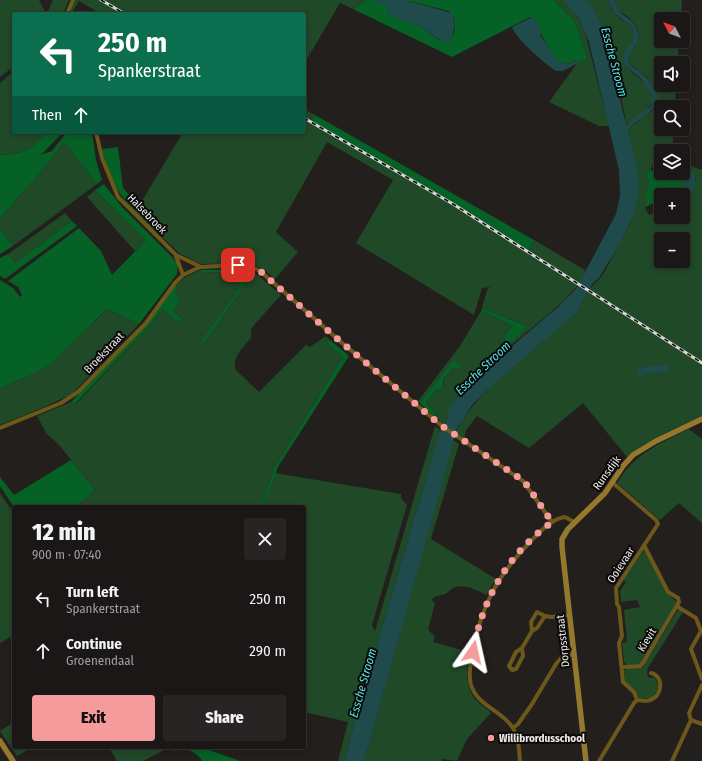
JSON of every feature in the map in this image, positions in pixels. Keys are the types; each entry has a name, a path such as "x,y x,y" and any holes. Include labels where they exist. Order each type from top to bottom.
{"street":[{"path":"68,12 73,0"},
{"name":"Halsebroek","path":"96,134 102,158 118,197 176,256 201,267"},
{"path":"176,256 183,275"},
{"path":"201,267 238,265 249,266 260,271 341,342 457,438 524,481 552,522"},
{"name":"Broekstraat","path":"0,428 61,403 78,392 146,323 165,294 183,275 201,267"},
{"name":"Runsdijk","path":"574,522 600,499 613,483 623,466 639,450 702,419"},
{"name":"Ooievaar","path":"613,483 658,521 657,526 615,591 617,604 620,606 622,636 620,643 623,682 634,692 636,697"},
{"path":"520,761 517,737 513,728 502,716 482,702 473,689 470,672 475,638 487,600 503,572 528,544 552,522 565,517 574,522"},
{"name":"Dorpsstraat","path":"574,522 564,534 562,546 586,761"},
{"path":"644,545 668,592 679,600 678,606 696,618 699,624 701,631 691,649 702,679"},
{"name":"Kievit","path":"622,667 642,665 678,606"},
{"path":"532,631 531,622 537,612 551,617 570,615"},
{"path":"522,648 523,656 516,669 512,670 508,666 516,652 522,648 532,631 537,628 545,616"},
{"path":"513,728 518,724 532,704 556,664 562,657 573,654"},
{"path":"599,761 634,703 637,700 644,701 653,699 659,693 661,685 654,673 651,673"},
{"path":"672,761 691,720 689,713 702,685"},
{"path":"691,720 702,724"},
{"path":"0,741 13,761"}],"green space":[{"path":"0,0 39,0 45,12 12,12 12,68 0,77"},
{"path":"53,0 69,0 64,12 48,11"},
{"path":"75,0 367,0 353,9 340,3 306,61 306,12 98,12 79,1 72,12 69,12"},
{"path":"367,0 374,0 382,5 387,3 387,12 389,14 421,27 439,40 452,38 455,20 452,14 449,11 404,0 554,0 575,22 588,59 578,62 575,60 568,64 559,62 530,17 452,57 353,9"},
{"path":"554,0 563,0 578,17 584,29 609,126 599,126 549,102 578,62 588,59 575,22"},
{"path":"587,0 608,0 615,14 633,29 635,39 623,59 630,70 648,88 653,102 627,126 608,43 602,26"},
{"path":"614,0 681,0 680,12 654,12 654,48 678,48 677,56 654,56 654,87 646,76 629,63 629,54 638,39 638,30 636,25 626,15 619,11"},
{"path":"12,73 12,134 44,134 31,148 21,152 0,155 0,83"},
{"path":"654,92 675,92 674,100 654,100"},
{"path":"654,109 654,136 672,136 671,144 654,144 654,165 652,165 651,170 646,171 649,183 648,200 645,208 649,215 654,213 654,224 690,224 690,190 696,182 696,178 690,170 690,166 702,170 702,416 654,439 627,457 583,403 529,448 477,416 466,430 464,441 456,435 461,423 473,406 512,364 586,294 606,269 625,234 632,219 638,192 636,165 628,129"},
{"path":"306,110 315,115 312,123 421,186 528,252 534,240 585,270 581,281 569,295 497,357 461,392 450,410 445,426 426,403 437,389 444,386 443,379 453,368 453,362 420,403 418,401 460,346 481,311 513,326 504,336 527,326 482,308 487,290 490,287 482,288 474,315 356,243 393,180 327,142 276,232 298,252 275,279 266,271 250,263 202,264 179,253 160,235 160,228 139,206 182,134 306,134"},
{"path":"315,115 534,240 528,252 421,186 311,123"},
{"path":"44,134 61,134 43,153 37,156 52,151 65,134 92,134 96,160 102,180 97,184 64,141 40,173 0,218 0,155 21,152 31,148"},
{"path":"64,140 97,184 13,246 0,228 0,218 40,173"},
{"path":"118,147 123,188 160,228 160,235 139,216 123,198 111,177 102,149"},
{"path":"651,170 654,172 654,180 686,180 685,187 654,188 654,203 645,207 649,183 646,171"},
{"path":"104,184 122,207 174,259 178,264 177,274 139,324 107,309 49,365 0,388 0,280 13,288 20,297 22,295 18,287 8,281 79,228 101,251 112,275 146,240 95,190"},
{"path":"95,190 146,240 135,251 87,197"},
{"path":"65,213 72,221 15,263 8,254"},
{"path":"72,221 77,226 5,279 0,276 0,258 8,254 15,263"},
{"path":"0,228 13,246 0,254"},
{"path":"243,269 254,272 205,342 202,340 241,286 235,273 201,272 200,270"},
{"path":"200,270 201,272 235,273 241,286 203,340 205,342 254,272 281,295 253,326 251,330 251,338 239,352 235,364 235,369 259,392 306,345 310,347 326,336 330,340 327,343 343,357 274,468 262,505 78,505 95,490 60,446 46,433 37,416 71,402 74,405 78,402 152,323 162,309 181,323 183,320 173,311 175,286 184,278"},
{"path":"175,286 177,288 175,295 180,301 173,311 183,320 180,323 162,309 152,323 74,405 71,402 144,327"},
{"path":"482,308 527,327 512,341 506,341 504,336 513,326 481,311"},
{"path":"107,309 139,324 72,394 0,425 0,388 28,376 93,323"},
{"path":"330,340 349,356 278,467 264,505 262,505 274,468 343,357 327,343"},
{"path":"453,361 462,366 460,369 453,368 443,379 443,388 437,389 426,403 435,413 436,419 420,403"},
{"path":"435,426 442,431 427,475 354,723 345,761 338,761 348,722 306,712 306,505 264,505 275,473 401,494 401,498 407,505 372,625 375,631"},
{"path":"689,429 702,439 702,523 679,503 660,520 617,483 631,464 648,450"},
{"path":"453,440 459,444 431,539 496,579 486,595 474,589 461,586 453,588 446,593 433,598 431,600 435,603 428,630 435,636 433,642 469,652 468,679 471,692 474,698 491,713 467,739 457,761 442,759 442,761 364,761"},
{"path":"71,460 95,490 78,505 13,505 0,486 0,477 14,495"},
{"path":"0,493 12,511 12,636 0,643"},
{"path":"643,551 646,551 666,592 677,602 642,662 639,664 627,665 624,662 622,643 627,642 624,610 640,607 637,600 621,602 620,591 626,582 623,580"},
{"path":"680,610 683,612 648,668 647,674 649,678 655,677 659,688 652,698 639,698 635,690 625,683 624,671 627,668 643,667 677,611"},
{"path":"12,723 12,749 0,731"},
{"path":"12,749 29,749 17,756"},
{"path":"110,749 166,749 143,761 117,761"},
{"path":"174,749 207,749 240,761 202,761 197,755 190,751 175,751"}],"water":[{"path":"374,0 404,0 452,13 455,24 452,38 443,42 421,27 392,16 387,12 387,4 382,5"},
{"path":"563,0 587,0 596,13 609,44 627,126 634,118 651,106 652,96 642,80 625,65 623,59 625,51 633,42 634,32 631,26 615,14 608,0 614,0 619,11 633,22 637,28 639,37 630,54 629,63 646,77 654,87 654,92 656,92 657,95 657,100 654,100 654,107 628,129 637,167 639,191 635,211 622,240 599,278 593,283 586,294 576,313 489,388 472,405 456,430 364,761 345,761 354,723 438,437 445,426 449,409 459,395 477,376 558,307 576,289 616,214 620,196 619,170 589,42 579,18"},
{"path":"532,17 538,23 541,36 559,62 568,64 576,60 579,61 578,63 563,71 556,71 524,44 514,32 512,27"},
{"path":"690,170 696,179 696,183 690,194 690,188 684,188 686,180 690,180"},
{"path":"666,364 671,369 669,371 645,374 640,377 637,368"}],"waterway":[{"path":"680,12 681,0"},
{"path":"677,56 678,48"},
{"path":"674,100 675,92"},
{"path":"672,136 672,144"}],"railway":[{"path":"101,0 122,12"},
{"path":"306,119 453,204 702,363"}],"place":[{"name":"Willibrordusschool","path":"491,738"}],"route":[{"path":"238,265 249,266 260,271 341,342 458,439 524,481 552,522 528,544 503,572 495,584 487,600 478,625 473,652"}],"water label":[{"name":"Essche Stroom","path":"614,62"},
{"name":"Essche Stroom","path":"483,368"},
{"name":"Essche Stroom","path":"363,683"}]}
